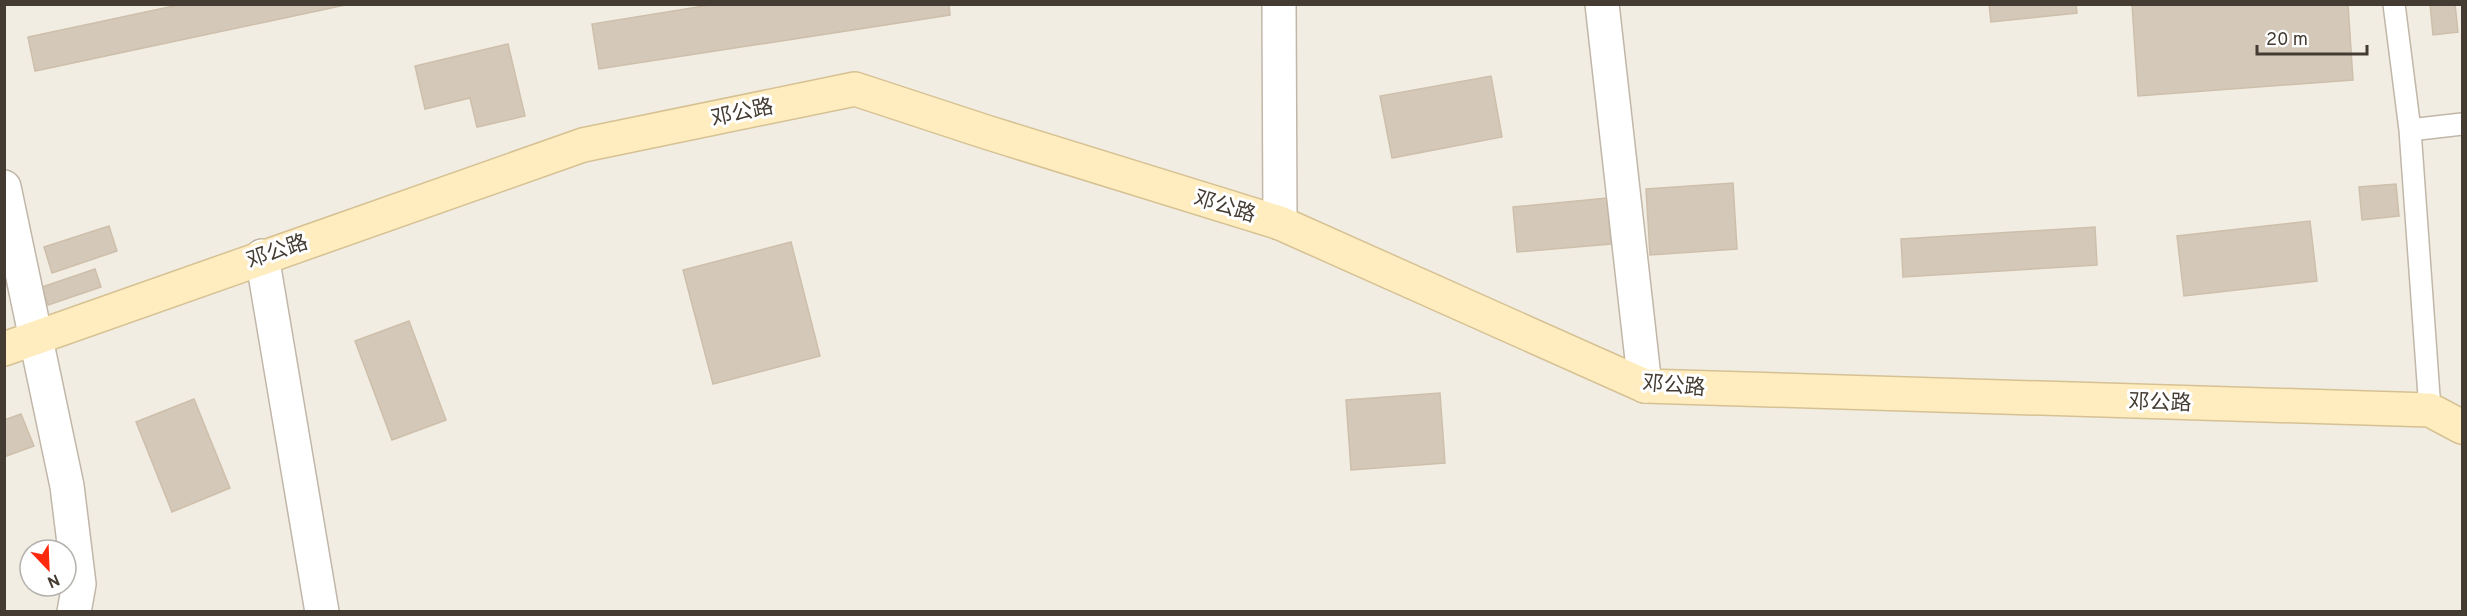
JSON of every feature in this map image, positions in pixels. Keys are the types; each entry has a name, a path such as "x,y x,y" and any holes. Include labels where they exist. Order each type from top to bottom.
{"street":[{"path":"1279,4 1280,224"},
{"path":"1602,4 1645,386"},
{"name":"邓公路","path":"4,348 583,145 855,89 1280,224 1645,386 2430,410 2463,428"},
{"path":"4,187 67,486 79,584 74,612"},
{"path":"262,256 322,612"}],"lane":[{"path":"2394,4 2410,130 2430,410"},
{"path":"2410,130 2463,124"}],"building":[{"path":"183,4 350,4 35,71 28,37"},
{"path":"716,4 949,4 950,15 599,69 592,24"},
{"path":"1989,4 2076,4 2077,13 1991,22"},
{"path":"2132,4 2348,4 2353,80 2138,96"},
{"path":"2430,4 2455,4 2458,32 2433,35"},
{"path":"508,44 525,116 477,127 470,98 425,109 415,66"},
{"path":"1491,76 1502,137 1392,158 1380,96"},
{"path":"1733,183 1737,249 1650,255 1646,189"},
{"path":"2396,184 2399,216 2362,220 2359,187"},
{"path":"1607,198 1611,244 1517,252 1513,207"},
{"path":"2310,221 2317,281 2184,296 2177,236"},
{"path":"109,226 117,251 52,273 44,247"},
{"path":"2095,227 2097,265 1903,277 1901,239"},
{"path":"791,242 820,356 713,384 683,270"},
{"path":"95,269 101,287 48,305 42,287"},
{"path":"409,321 446,420 392,440 355,341"},
{"path":"1440,393 1445,463 1351,470 1346,400"},
{"path":"194,399 230,488 172,512 136,422"},
{"path":"21,414 34,446 4,457 4,420"}]}
